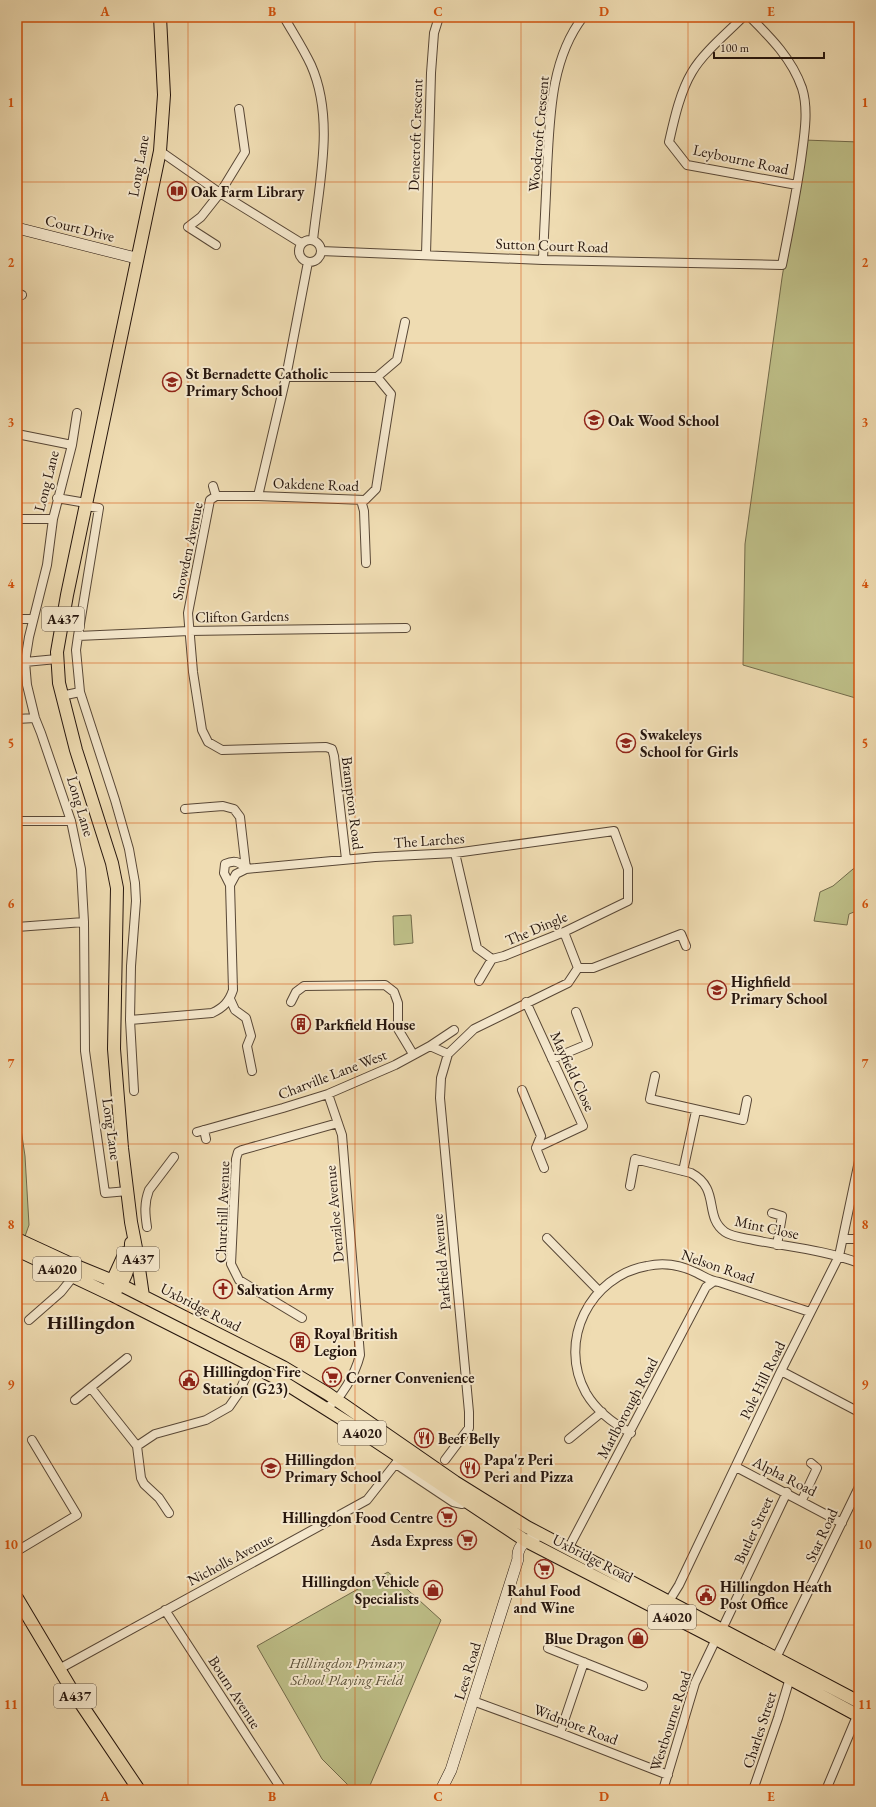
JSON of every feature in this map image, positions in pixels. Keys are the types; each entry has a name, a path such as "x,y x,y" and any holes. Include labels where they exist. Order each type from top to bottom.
{"main road":[{"name":"Long Lane","path":"143,1296 131,1222 121,1136 114,1040 117,888 112,863 76,750 61,696 57,659 67,595 136,258 160,151 164,96 160,17"},
{"name":"Long Lane","path":"109,1293 117,1283 131,1222"},
{"name":"Uxbridge Road","path":"17,1239 117,1283 283,1367 336,1400 455,1482 527,1527 568,1549 716,1639 776,1659 790,1678 858,1716"},
{"name":"Uxbridge Road","path":"17,1250 109,1293 280,1380 325,1408 398,1461 468,1502 526,1541 776,1659 859,1702"},
{"name":"A437","path":"17,1598 98,1731 139,1790"}],"street":[{"path":"284,17 311,65 321,97 324,140 312,240"},
{"name":"Denecroft Crescent","path":"426,254 431,72 434,33 439,17"},
{"name":"Woodcroft Crescent","path":"543,260 549,132 553,88 562,57 583,17"},
{"name":"Leybourne Road","path":"743,17 712,48 692,72 679,104 669,142 687,165 798,185"},
{"path":"750,17 779,47 791,64 802,88 806,129 798,185"},
{"path":"216,245 188,227 201,218 220,193 245,152 239,109"},
{"path":"160,151 220,193 301,243"},
{"name":"Sutton Court Road","path":"321,251 426,254 543,260 782,265 798,185"},
{"name":"Court Drive","path":"17,228 136,258"},
{"path":"306,240 312,240 319,244 321,251 317,260 308,262 303,260 299,255 298,249 301,243 306,240"},
{"path":"258,496 286,377 308,262"},
{"path":"286,377 377,377 397,360 405,322"},
{"name":"Oakdene Road","path":"258,496 365,500 376,489 391,394 377,377"},
{"name":"Long Lane","path":"77,413 72,445 57,498 47,565 33,619 25,662 27,685 35,718 42,733 71,821 81,869 84,922 85,1051 105,1193 128,1191"},
{"path":"17,434 72,445"},
{"path":"213,486 216,496"},
{"name":"Snowden Avenue","path":"189,631 188,613 210,500 216,496 258,496"},
{"path":"57,498 86,504"},
{"path":"360,500 364,511 366,563"},
{"name":"Long Lane","path":"86,504 99,508 76,650 80,692 115,800 129,849 135,883 136,901 131,966 130,1020 134,1091"},
{"path":"17,519 53,519"},
{"path":"17,619 33,619"},
{"name":"Clifton Gardens","path":"78,636 189,631 406,628"},
{"name":"Brampton Road","path":"189,631 202,730 208,742 222,750 326,747 332,749 346,859"},
{"path":"25,662 57,659"},
{"path":"61,696 80,692"},
{"path":"17,719 35,718"},
{"path":"185,809 223,806 234,809 240,817 246,868 236,874 230,885"},
{"path":"17,821 71,821"},
{"name":"The Larches","path":"230,999 233,990 233,976 230,885 224,873 225,864 233,861 240,863 246,868 346,859 455,853 614,831"},
{"name":"The Dingle","path":"455,853 478,948 492,959 504,956 564,932 628,901 628,870 614,831"},
{"path":"17,927 84,922"},
{"path":"564,932 578,968"},
{"path":"578,968 594,968 681,934 686,946"},
{"path":"480,981 492,959"},
{"path":"430,1046 448,1054 474,1029 568,982 578,968"},
{"path":"291,1002 296,992 304,986 385,985 394,992 398,1003 398,1029 413,1054"},
{"path":"130,1020 212,1013 222,1008 230,999 235,1010 246,1018 251,1036 247,1046 252,1071"},
{"name":"Mayfield Close","path":"526,1002 583,1126 536,1148"},
{"path":"552,1059 588,1044 576,1012"},
{"name":"Charville Lane West","path":"206,1139 201,1131 328,1094 395,1065 430,1046 454,1030"},
{"name":"Parkfield Avenue","path":"445,1460 469,1428 470,1412 440,1098 441,1078 448,1054"},
{"path":"655,1076 650,1100 743,1120 747,1100"},
{"path":"522,1090 541,1136 536,1148 544,1168"},
{"name":"Denziloe Avenue","path":"328,1094 342,1135 360,1355 357,1368 336,1400"},
{"path":"683,1171 696,1110"},
{"name":"Churchill Avenue","path":"302,1318 239,1280 231,1264 236,1159 238,1152 260,1144 338,1123"},
{"path":"147,1227 145,1212 146,1197 149,1190 174,1157"},
{"name":"Mint Close","path":"630,1186 635,1159 683,1171 698,1177 706,1185 714,1217 723,1231 733,1235 777,1245 839,1256 859,1263"},
{"name":"Pole Hill Road","path":"665,1607 679,1585 781,1371 839,1256 859,1162"},
{"path":"131,1222 145,1212"},
{"path":"772,1213 782,1216 777,1245"},
{"path":"843,1238 854,1239 859,1237"},
{"path":"547,1238 599,1291"},
{"name":"Nelson Road","path":"631,1433 611,1420 593,1402 582,1384 576,1355 580,1322 587,1308 599,1291 624,1274 634,1269 654,1264 681,1267 713,1282 719,1282 810,1312"},
{"path":"29,1320 51,1299 61,1292 73,1277"},
{"name":"Marlborough Road","path":"568,1549 631,1433 706,1287 713,1282"},
{"path":"75,1400 127,1358"},
{"path":"137,1446 155,1434 206,1420 229,1407 238,1394 251,1366"},
{"path":"280,1380 280,1372 283,1367"},
{"path":"781,1371 859,1412"},
{"path":"90,1388 137,1446 141,1478 144,1484 159,1498 169,1513"},
{"path":"325,1408 332,1405 336,1400"},
{"path":"569,1439 602,1412"},
{"path":"17,1551 77,1515 32,1440"},
{"name":"Nicholls Avenue","path":"59,1669 367,1500 398,1461"},
{"path":"802,1500 817,1468 811,1464"},
{"name":"Alpha Road","path":"736,1467 802,1500 842,1523"},
{"name":"Star Road","path":"776,1659 788,1637 859,1487"},
{"name":"Butler Street","path":"725,1623 786,1492"},
{"name":"Lees Road","path":"441,1790 451,1770 518,1559 517,1555 520,1546 526,1541 527,1527"},
{"path":"526,1541 541,1534"},
{"name":"Bourn Avenue","path":"165,1610 282,1790"},
{"name":"Westbourne Road","path":"663,1790 695,1683 716,1639"},
{"path":"548,1648 643,1686"},
{"path":"560,1733 584,1662"},
{"name":"Charles Street","path":"753,1790 790,1678"},
{"name":"Widmore Road","path":"473,1701 668,1775"},
{"path":"826,1790 858,1716"}],"green space":[{"path":"804,140 859,142 859,699 743,665 745,544 782,278"},
{"path":"859,867 859,910 849,914 847,925 814,921 820,892 833,886 853,869"},
{"path":"411,915 413,943 394,945 393,916"},
{"path":"17,1102 25,1156 29,1225 24,1239 17,1235"},
{"name":"Hillingdon Primary School Playing Field","path":"388,1572 441,1620 368,1790 353,1790 322,1759 257,1646"}],"place":[{"name":"Oak Farm Library","path":"177,191"},
{"name":"St Bernadette Catholic Primary School","path":"172,382"},
{"name":"Oak Wood School","path":"594,420"},
{"name":"Swakeleys School for Girls","path":"626,743"},
{"name":"Highfield Primary School","path":"717,990"},
{"name":"Parkfield House","path":"301,1024"},
{"name":"Salvation Army","path":"223,1289"},
{"name":"Royal British Legion","path":"300,1342"},
{"name":"Corner Convenience","path":"332,1377"},
{"name":"Hillingdon Fire Station (G23)","path":"189,1380"},
{"name":"Beef Belly","path":"424,1438"},
{"name":"Hillingdon Primary School","path":"271,1468"},
{"name":"Papa'z Peri Peri and Pizza","path":"470,1468"},
{"name":"Hillingdon Food Centre","path":"447,1517"},
{"name":"Asda Express","path":"467,1540"},
{"name":"Rahul Food and Wine","path":"544,1569"},
{"name":"Hillingdon Vehicle Specialists","path":"433,1590"},
{"name":"Hillingdon Heath Post Office","path":"706,1595"},
{"name":"Blue Dragon","path":"638,1638"}],"district":[{"name":"Hillingdon","path":"91,1322"}]}
